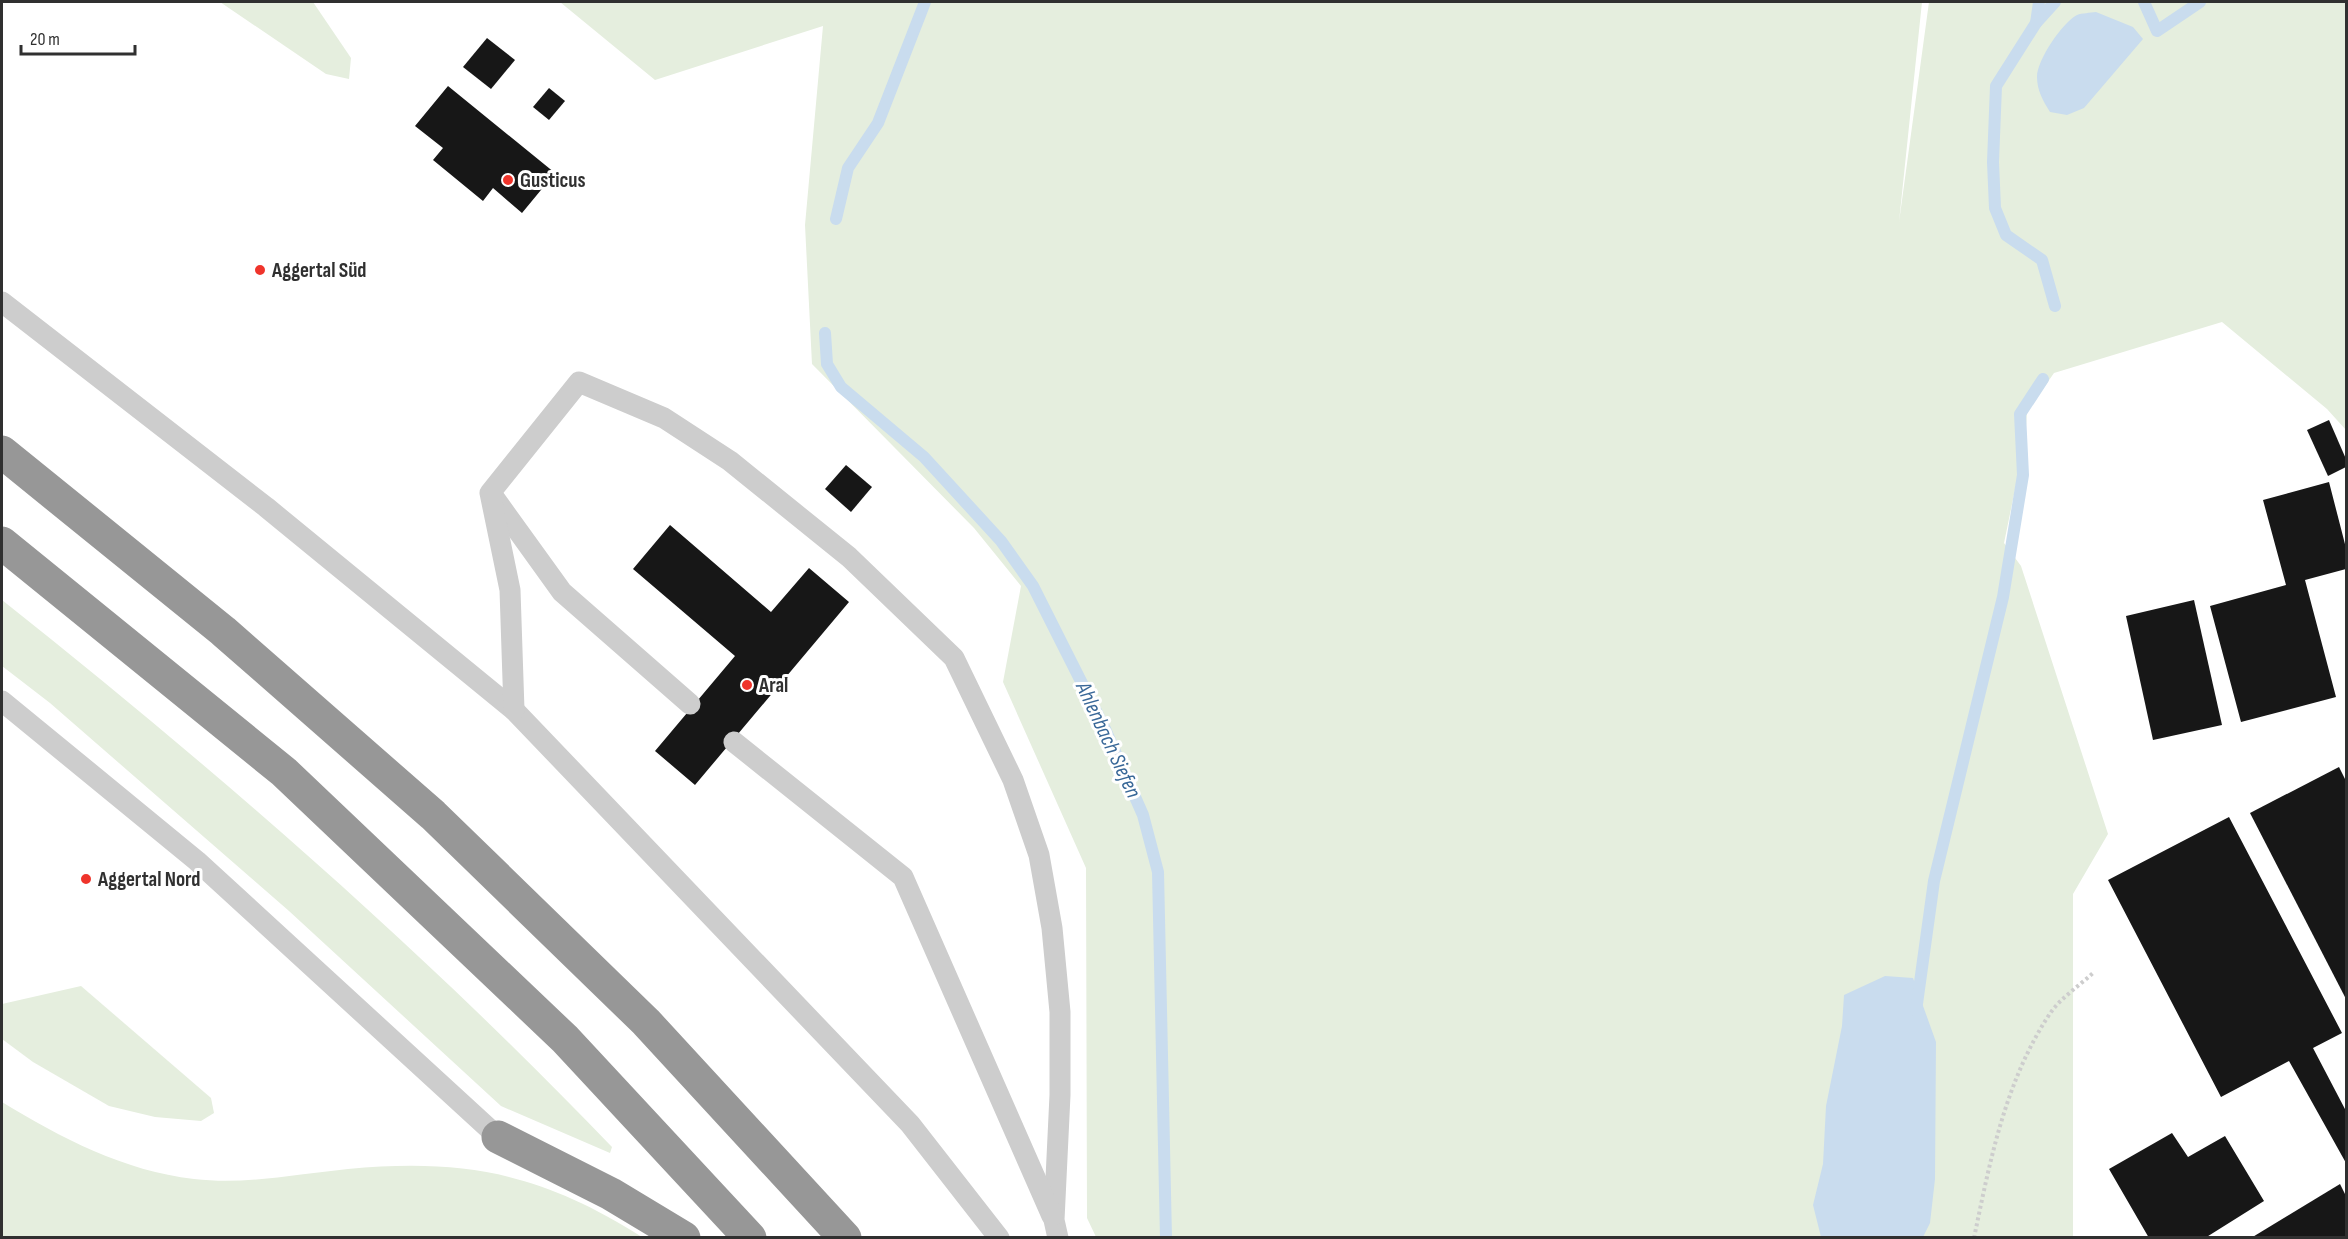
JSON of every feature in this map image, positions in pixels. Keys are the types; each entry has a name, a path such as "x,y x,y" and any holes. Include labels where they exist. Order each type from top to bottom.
{"highway":[{"path":"2,452 223,631 433,815 646,1022 845,1238"},
{"path":"2,543 284,772 565,1039 750,1238"},
{"path":"498,1137 611,1194 684,1238"}],"lane":[{"path":"2,303 266,507 514,710 910,1124 999,1238"},
{"path":"490,493 579,382 664,418 730,460 849,557 954,658 1013,780 1040,855 1052,928 1060,1012 1056,1229"},
{"path":"490,493 510,590 514,710"},
{"path":"490,493 562,592 690,704"},
{"path":"2,701 197,861 498,1137"},
{"path":"734,742 903,877 1056,1229"}],"path":[{"path":"1974,1238 1990,1161 2010,1091 2050,1013 2093,973"}],"green space":[{"path":"220,2 313,2 351,58 349,79 326,74"},
{"path":"560,2 1922,2 1899,222 1929,2 2346,2 2346,430 2327,409 2222,322 2054,373 2027,412 2025,441 2004,543 2021,566 2108,834 2073,894 2073,1237 1096,1237 1087,1218 1086,868 1003,682 1021,586 974,528 812,364 805,225 823,26 655,80"},
{"path":"2,600 239,795 392,932 540,1074 612,1147 610,1153 501,1106 289,911 50,703 2,666"},
{"path":"81,986 211,1098 214,1113 201,1121 155,1117 109,1106 33,1062 2,1039 2,1004"},
{"path":"2,1102 94,1151 118,1161 168,1175 233,1181 390,1166 467,1169 502,1175 571,1198 642,1237 2,1237"}],"water":[{"path":"2096,12 2133,27 2143,39 2084,108 2067,115 2050,112 2038,86 2037,77 2041,61 2051,43 2071,19 2079,14"},
{"path":"1885,976 1913,978 1936,1042 1935,1179 1930,1223 1923,1237 1821,1237 1813,1205 1823,1164 1826,1106 1842,1026 1844,995"}],"building":[{"path":"487,38 515,60 491,89 463,67"},
{"path":"448,86 555,173 522,213 493,188 483,201 433,160 443,148 415,126"},
{"path":"549,88 565,101 549,120 533,107"},
{"path":"2329,420 2346,459 2346,467 2328,476 2307,430"},
{"path":"846,465 872,487 851,512 825,489"},
{"path":"2329,482 2346,548 2346,569 2305,580 2336,697 2241,722 2210,606 2286,585 2263,500"},
{"path":"670,525 771,612 809,568 849,602 695,785 655,751 735,656 633,569"},
{"path":"2194,600 2222,725 2153,740 2126,616"},
{"path":"2339,767 2346,781 2346,999 2250,813"},
{"path":"2229,817 2342,1033 2313,1048 2346,1111 2346,1163 2289,1061 2221,1097 2108,880"},
{"path":"2172,1133 2188,1157 2225,1136 2264,1201 2205,1238 2149,1238 2109,1169"},
{"path":"2340,1184 2346,1196 2346,1238 2251,1238"}],"waterway":[{"name":"Ahlenbach Siefen","path":"836,219 848,168 878,123 925,2"},
{"path":"2036,23 2039,2"},
{"path":"2055,2 2036,23 1996,86 1993,162 1995,208 2006,235 2042,260 2055,306"},
{"path":"2144,2 2157,31 2200,2"},
{"name":"Ahlenbach Siefen","path":"825,333 827,364 841,387 924,457 1001,541 1033,586 1105,729 1143,815 1158,872 1166,1238"},
{"path":"1916,1011 1934,881 2003,597 2023,475 2020,414 2043,379"}],"place":[{"name":"Gusticus","path":"508,180"},
{"name":"Aggertal Süd","path":"260,270"},
{"name":"Aral","path":"747,685"},
{"name":"Aggertal Nord","path":"86,879"}]}
